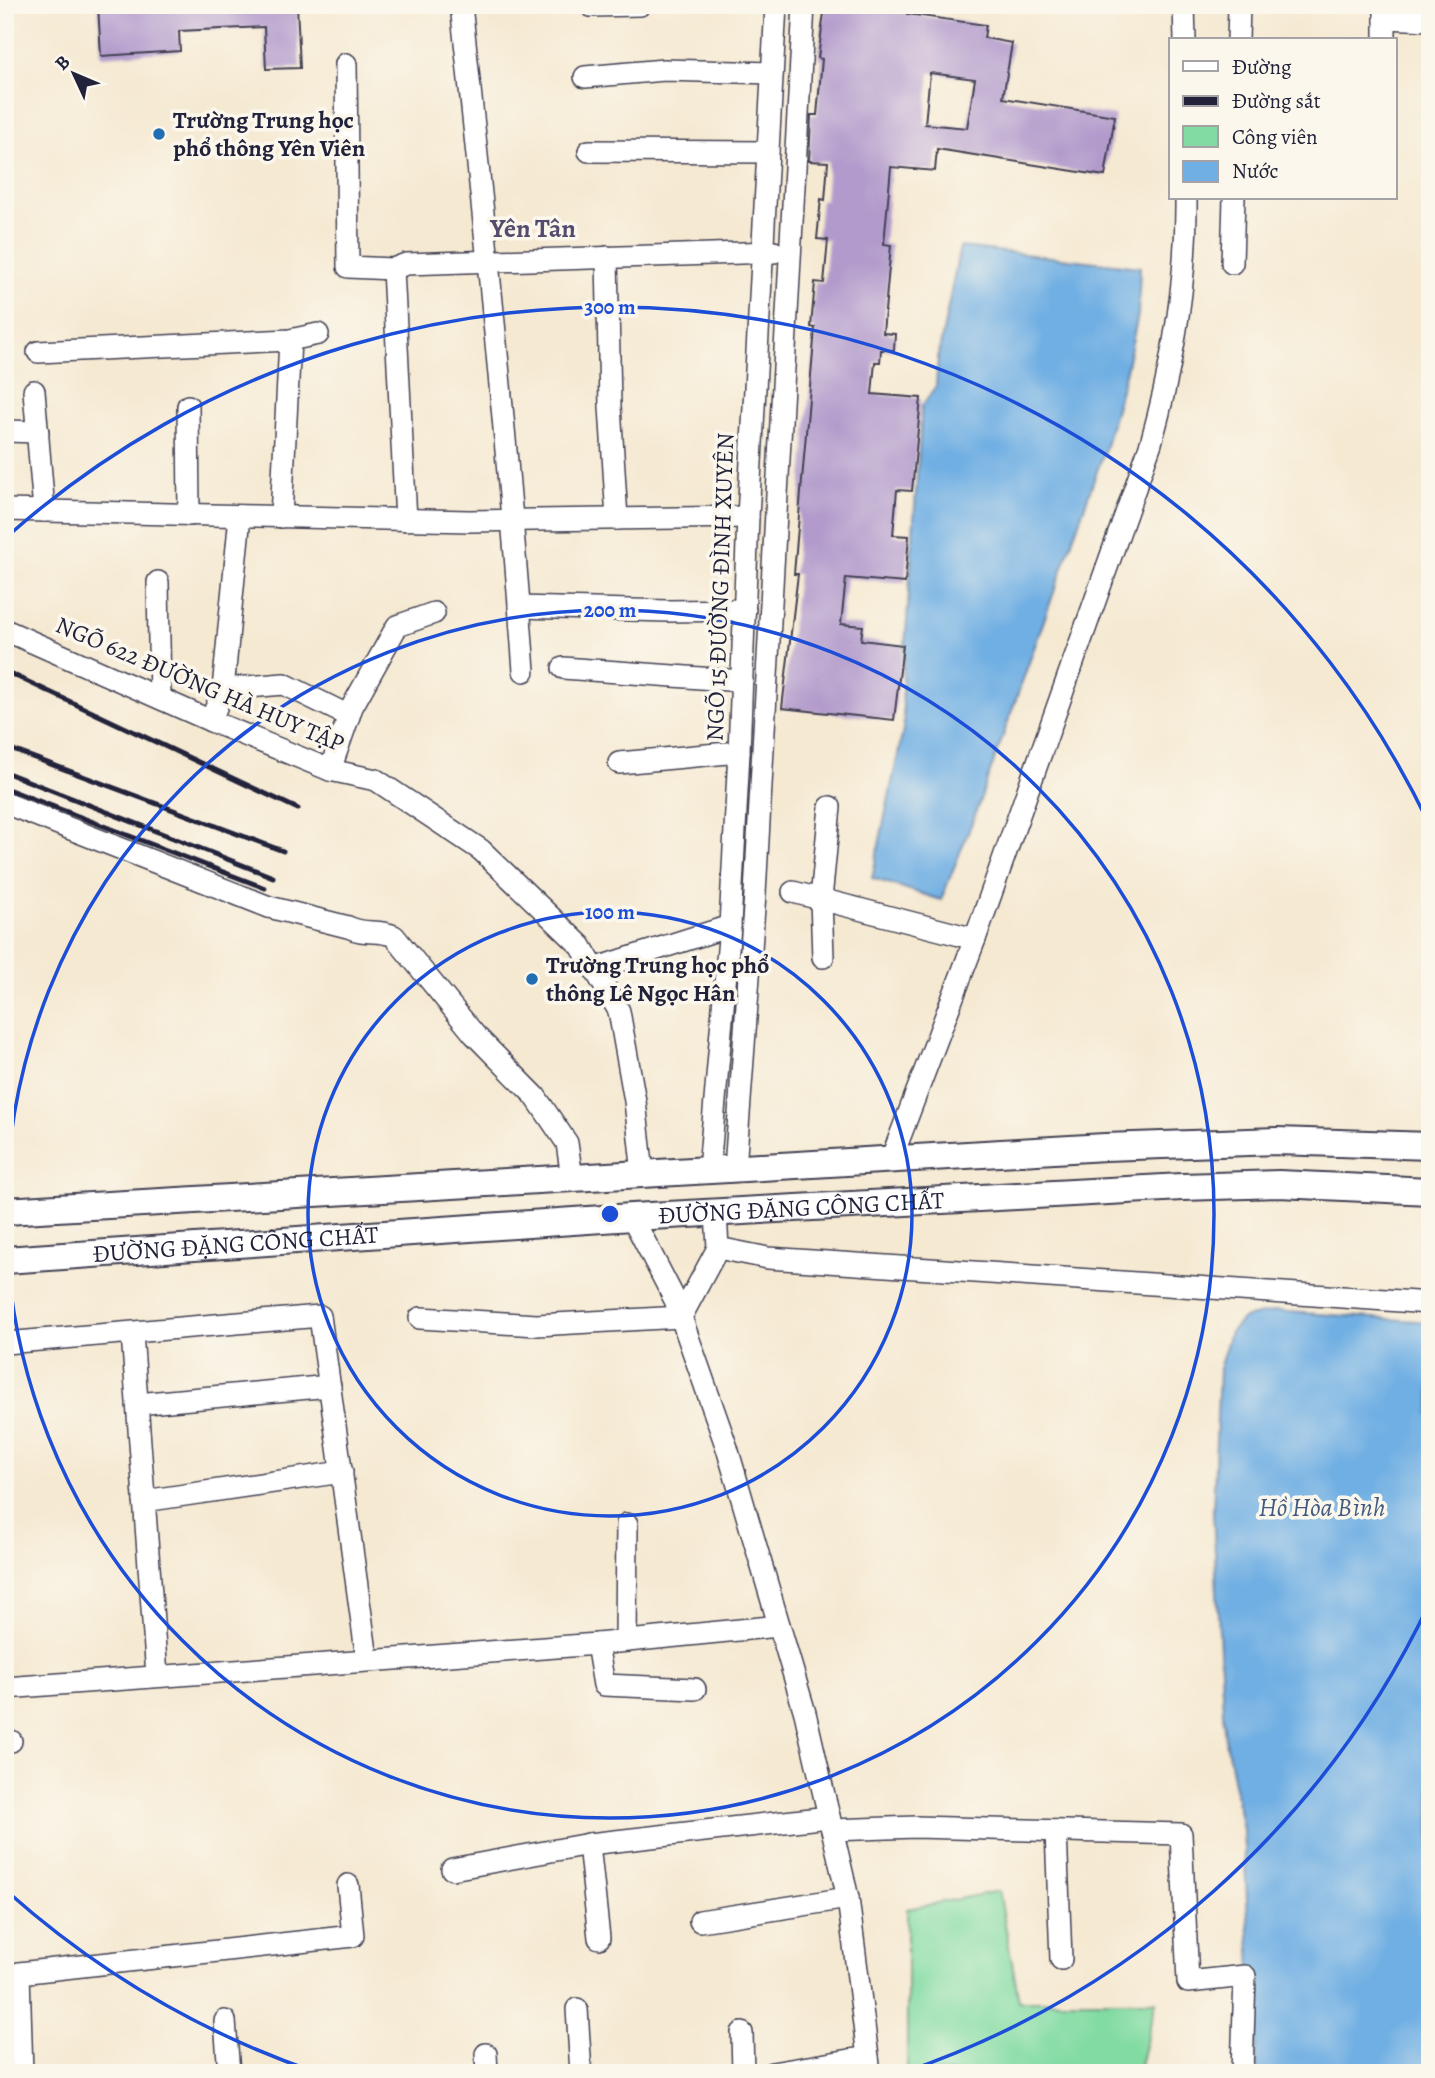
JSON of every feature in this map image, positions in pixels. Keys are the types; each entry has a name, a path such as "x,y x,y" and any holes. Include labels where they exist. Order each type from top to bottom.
{"main road":[{"name":"ĐƯỜNG ĐẶNG CÔNG CHẤT","path":"5,1211 1105,1147 1277,1141 1430,1146"},
{"path":"891,1160 891,1204"},
{"path":"552,1223 559,1179"},
{"name":"ĐƯỜNG ĐẶNG CÔNG CHẤT","path":"5,1260 632,1217 1168,1187 1279,1184 1430,1191"}],"street":[{"path":"461,5 489,261 524,671"},
{"path":"591,6 640,5"},
{"name":"NGÕ 15 ĐƯỜNG ĐÌNH XUYÊN","path":"709,1171 730,926 761,252 776,5"},
{"name":"NGÕ 15 ĐƯỜNG ĐÌNH XUYÊN","path":"735,1169 765,709 804,5"},
{"path":"1184,5 1185,38"},
{"path":"1238,38 1239,5"},
{"path":"1385,38 1385,12 1430,20"},
{"path":"346,64 348,267 393,269 406,264 790,253"},
{"path":"585,77 664,71 772,73"},
{"path":"589,151 768,152"},
{"path":"891,1160 975,939 1154,433 1176,334 1183,268 1186,200"},
{"path":"1232,263 1234,200"},
{"path":"607,257 610,406 617,519"},
{"path":"393,269 406,520"},
{"path":"38,352 290,340 318,334"},
{"path":"281,517 290,340"},
{"path":"34,391 44,511"},
{"path":"188,406 189,515"},
{"path":"5,431 38,432"},
{"path":"5,510 406,520 748,517"},
{"path":"211,721 223,689 240,516"},
{"path":"158,582 160,698"},
{"path":"519,607 745,610"},
{"path":"330,770 349,716 397,626 435,613"},
{"name":"NGÕ 622 ĐƯỜNG HÀ HUY TẬP","path":"5,630 330,770 376,780 481,850 581,946 619,1011 635,1101 643,1174"},
{"path":"563,668 742,681"},
{"path":"223,689 284,684 349,716"},
{"path":"741,708 765,709"},
{"path":"620,762 739,752"},
{"path":"5,803 269,907 348,927 360,933 383,932 394,936 474,1034 535,1096 567,1143 559,1179"},
{"path":"823,957 821,899 830,807"},
{"path":"793,892 975,939"},
{"path":"594,969 730,926"},
{"path":"681,1317 718,1248 716,1213"},
{"path":"632,1217 675,1300 727,1448 805,1713 848,1898 869,2065 772,2073"},
{"path":"718,1248 768,1258 1430,1303"},
{"path":"5,1343 320,1316 367,1659"},
{"path":"420,1318 537,1325 681,1317"},
{"path":"132,1333 157,1676"},
{"path":"137,1404 330,1386"},
{"path":"144,1501 342,1472"},
{"path":"626,1641 627,1524"},
{"path":"5,1688 597,1644 779,1626"},
{"path":"597,1644 604,1685 695,1689"},
{"path":"452,1869 589,1844 831,1824 1181,1834 1188,1982 1245,1976 1242,2073"},
{"path":"1056,1831 1061,1959"},
{"path":"589,1844 599,1938"},
{"path":"22,2073 19,1973 353,1936 348,1885"},
{"path":"700,1922 848,1898"},
{"path":"578,2009 581,2073"},
{"path":"225,2021 229,2073"},
{"path":"742,2033 743,2073"}],"green space":[{"path":"999,1891 1019,2001 1156,2001 1138,2073 907,2073 907,1909"}],"water":[{"path":"960,247 1140,267 1138,315 1106,446 973,820 941,900 872,878 904,726 902,690 922,406 936,386 938,357"},
{"name":"Hồ Hòa Bình","path":"1276,1311 1430,1322 1430,2073 1257,2073 1243,1830 1224,1731 1213,1512 1219,1369 1230,1332 1244,1318"}],"building":[{"path":"98,5 297,5 300,68 266,69 264,27 179,31 180,51 101,56"},
{"path":"825,5 908,5 907,14 986,25 984,38 1012,43 1003,98 1115,116 1105,176 937,149 935,171 891,167 884,244 891,245 883,333 895,334 894,350 881,350 880,362 875,362 872,394 921,398 912,491 897,490 893,535 909,536 905,583 846,578 841,624 863,626 861,640 903,645 894,720 782,708 798,574 794,574 815,328 811,327 815,282 824,283 828,240 817,239 821,199 825,200 828,162 809,161 811,115 817,115 822,59 818,58","holes":["930,73 975,79 967,128 925,124"]}],"railway":[{"path":"5,671 298,809"},
{"path":"5,747 283,851"},
{"path":"5,772 273,877"},
{"path":"5,788 265,888"}],"place":[{"name":"Trường Trung học phổ thông Yên Viên","path":"159,134"},
{"name":"Trường Trung học phổ thông Lê Ngọc Hân","path":"532,979"}],"district":[{"name":"Yên Tân","path":"533,228"}]}
